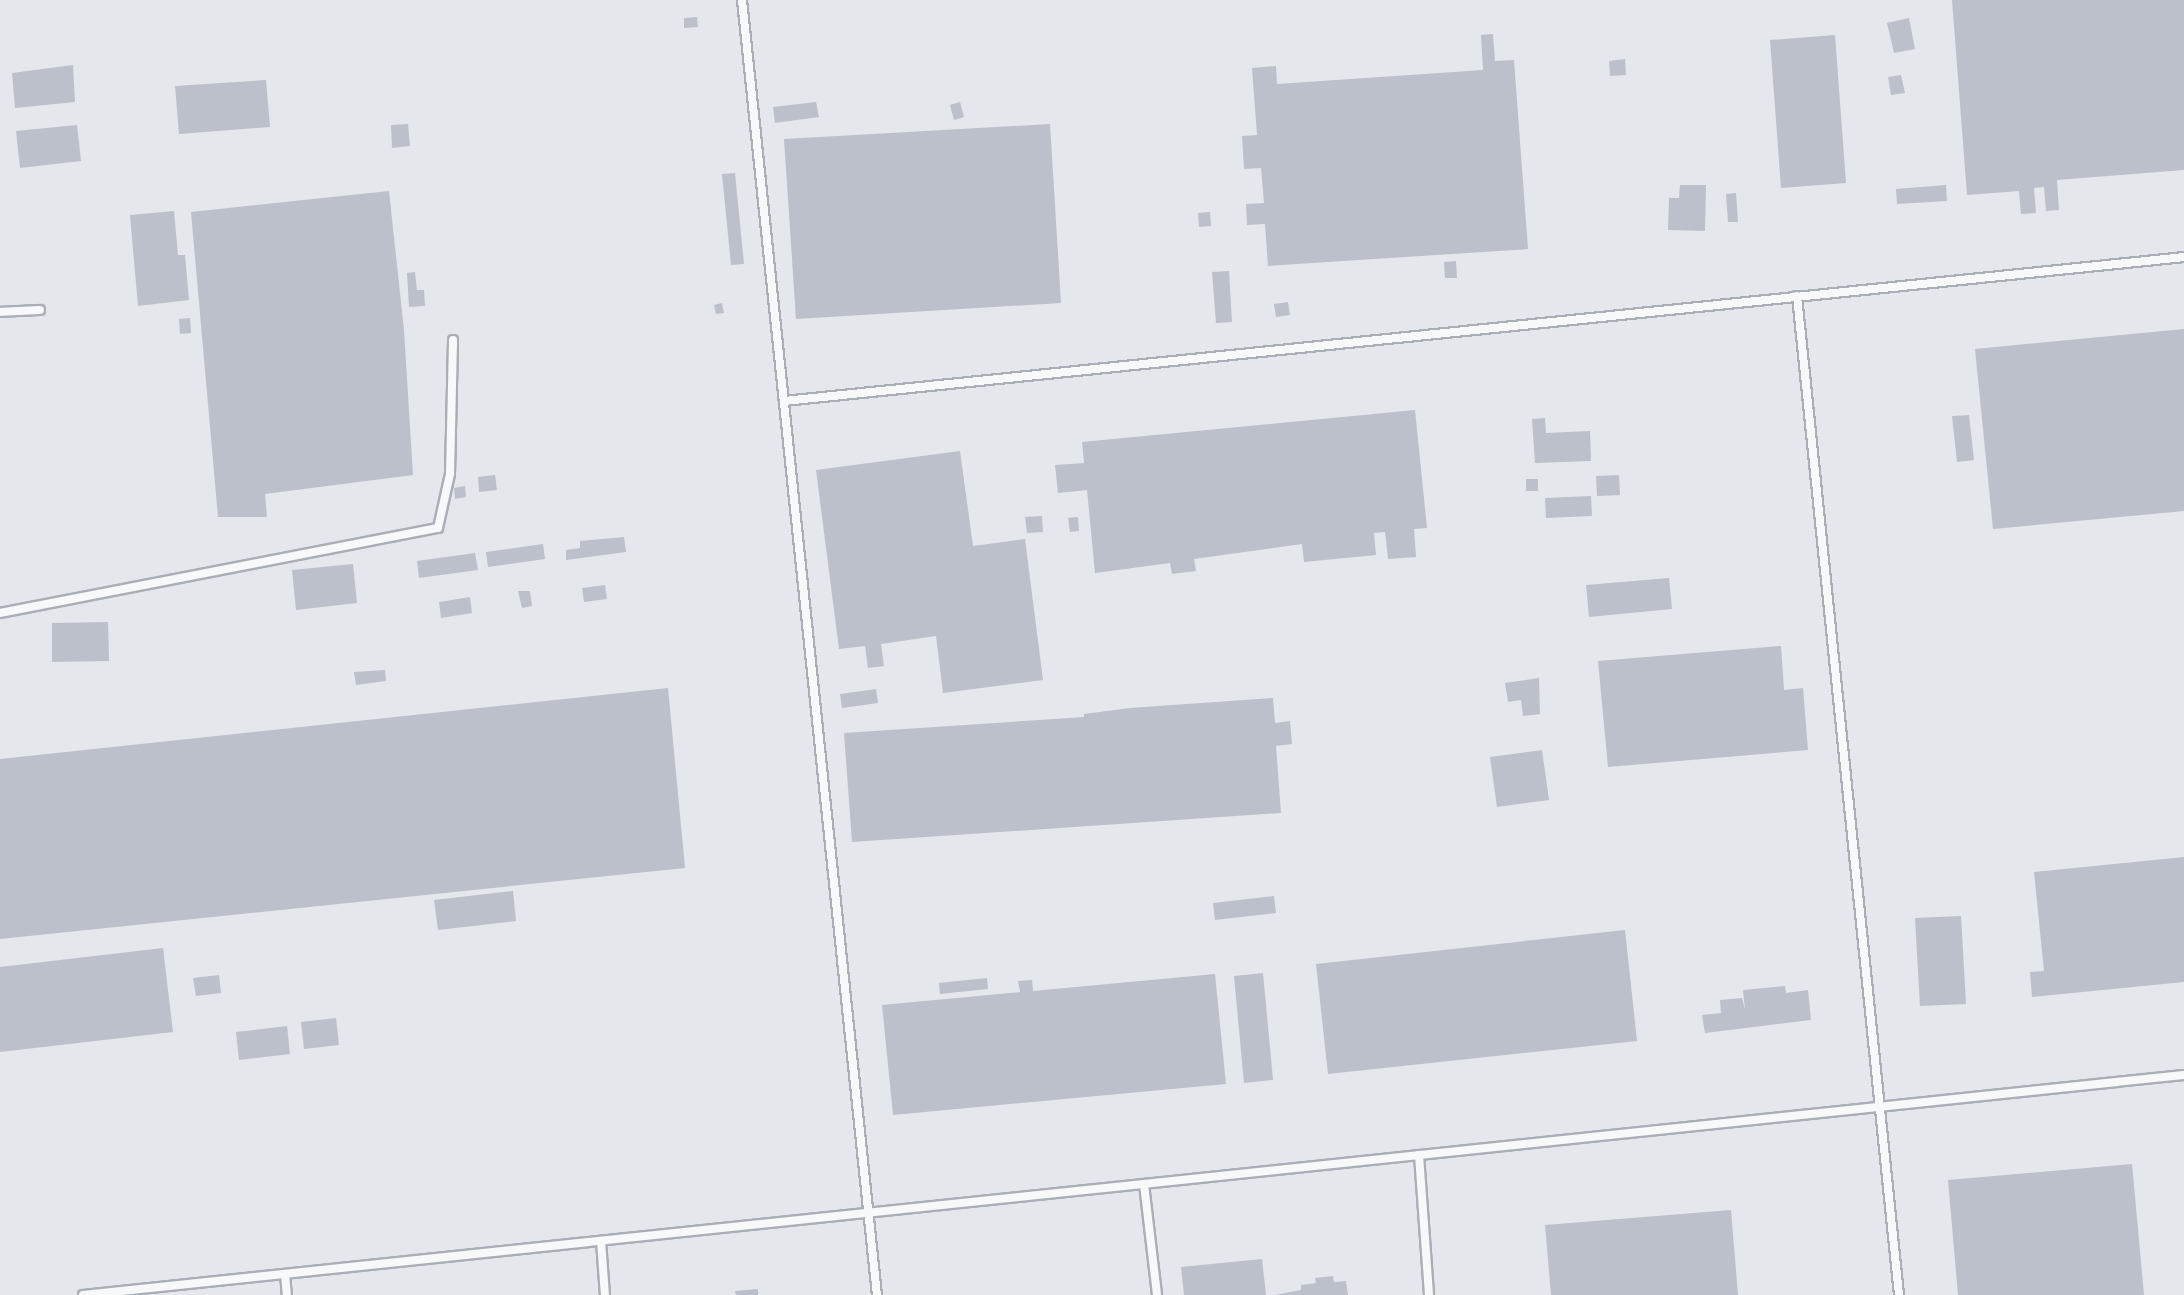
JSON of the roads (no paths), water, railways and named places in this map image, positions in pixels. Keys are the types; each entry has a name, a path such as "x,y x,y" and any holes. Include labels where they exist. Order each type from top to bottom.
{"lane":[{"path":"742,0 877,1295"},
{"path":"784,401 2184,257"},
{"path":"1797,296 1899,1295"},
{"path":"0,312 40,310"},
{"path":"0,613 438,528 450,474 453,340"},
{"path":"83,1295 2184,1075"},
{"path":"1419,1155 1429,1295"},
{"path":"1144,1184 1157,1295"},
{"path":"601,1241 605,1295"},
{"path":"285,1274 287,1295"}]}
